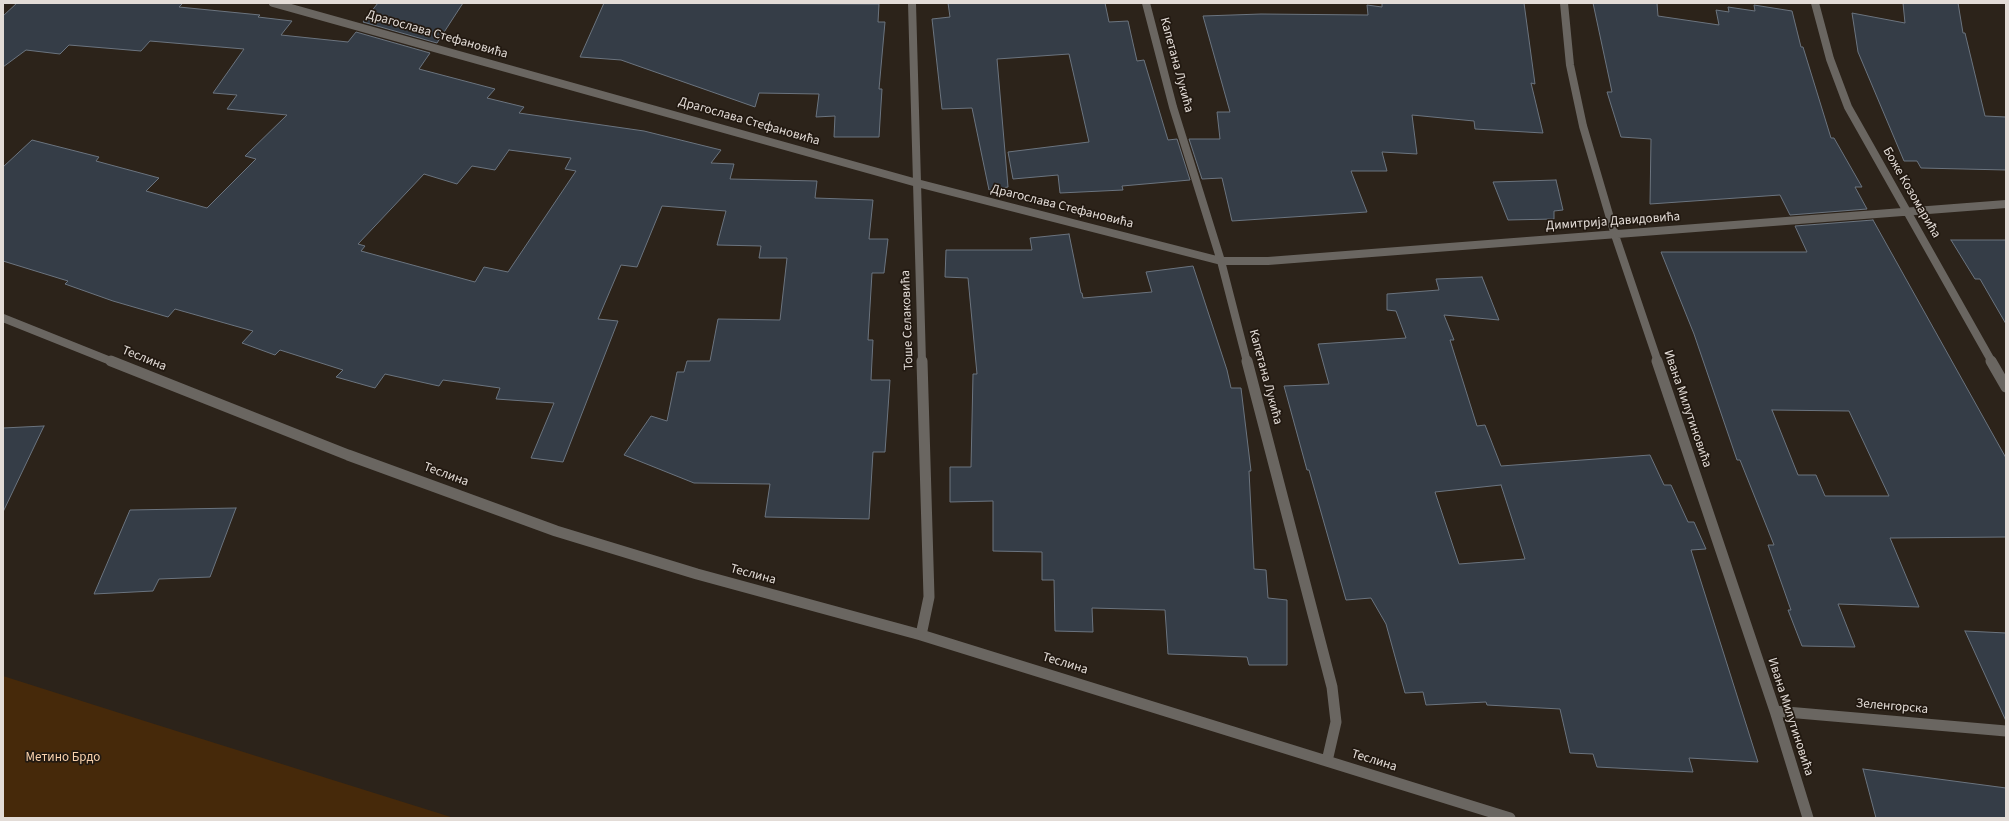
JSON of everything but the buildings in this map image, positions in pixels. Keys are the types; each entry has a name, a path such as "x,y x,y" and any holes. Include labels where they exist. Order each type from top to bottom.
{"street":[{"name":"Драгослава Стефановића","path":"273,3 917,183 1221,261"},
{"name":"Тоше Селаковића","path":"912,3 929,597 921,635"},
{"name":"Капетана Лукића","path":"1146,3 1173,107 1221,261 1332,687 1336,722 1327,761"},
{"name":"Ивана Милутиновића","path":"1564,3 1570,65 1582,126 1615,235 1775,711 1808,818"},
{"name":"Боже Козомарића","path":"1815,3 1830,60 1848,107 2006,387"},
{"name":"Димитрија Давидовића","path":"1221,261 1268,261 1907,213 2006,204"},
{"name":"Теслина","path":"3,318 348,454 556,531 697,574 921,635 1510,818"},
{"name":"Зеленгорска","path":"1775,711 2006,731"}],"green space":[{"name":"Метино Брдо","path":"3,676 151,723 454,818 3,818"}]}
